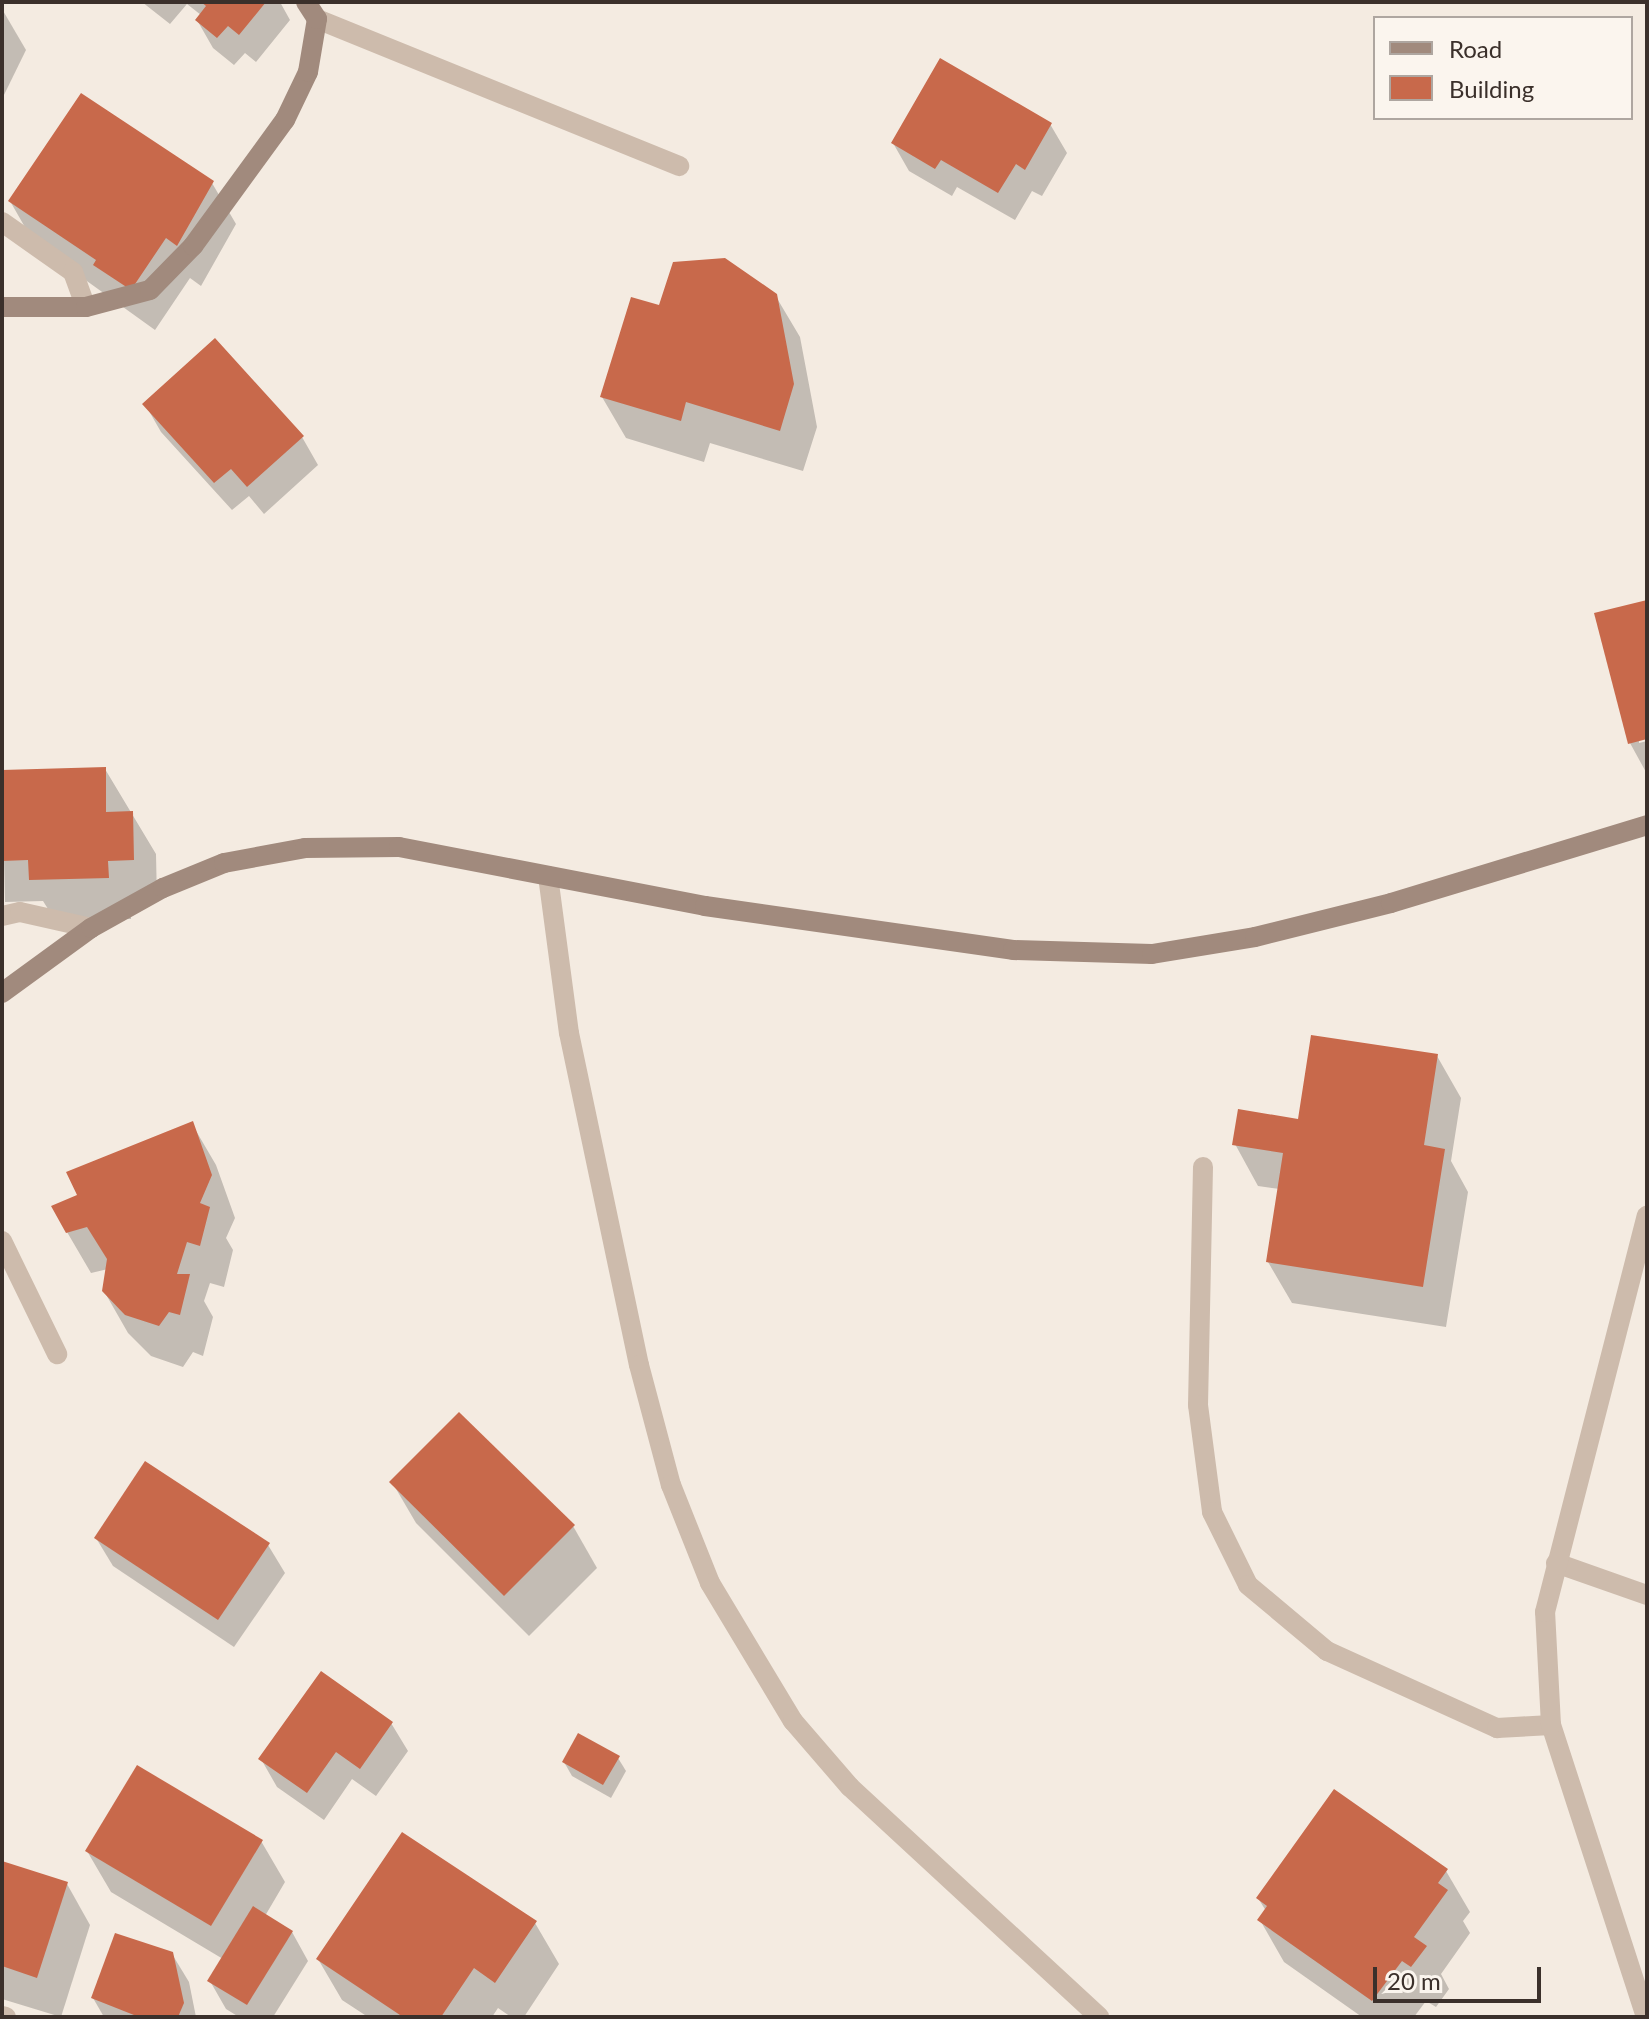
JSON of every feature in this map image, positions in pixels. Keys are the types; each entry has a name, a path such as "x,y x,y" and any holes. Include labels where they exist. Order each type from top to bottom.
{"street":[{"path":"2,307 86,307 150,290 193,246 285,120 308,72 311,10 679,166"},
{"path":"2,222 73,272 86,307"},
{"path":"2,993 91,928 163,888 224,863 305,848 399,847 705,906 1013,950 1152,954 1255,937 1391,903 1647,825"},
{"path":"548,876 569,1033 639,1365 671,1485 710,1583 793,1721 850,1787 1099,2017"},
{"path":"2,916 20,912 91,928"},
{"path":"1203,1167 1198,1405 1212,1512 1248,1585 1327,1651 1497,1728 1551,1725"},
{"path":"1646,2017 1551,1725 1545,1612 1647,1216"},
{"path":"2,1241 57,1354"},
{"path":"1556,1563 1647,1595"}],"building":[{"path":"201,2 266,2 239,35 228,26 217,38 195,20 206,6"},
{"path":"940,58 1052,123 1025,170 1016,164 998,193 941,160 935,169 891,143"},
{"path":"81,93 214,181 177,246 166,238 131,290 93,265 96,260 8,201"},
{"path":"725,258 777,294 794,384 780,431 686,402 681,421 600,397 631,297 659,305 673,262"},
{"path":"215,338 304,436 247,487 231,469 214,483 142,404"},
{"path":"1647,600 1647,739 1628,744 1594,613"},
{"path":"106,767 106,812 133,811 134,860 108,861 109,878 29,880 28,860 2,861 2,770"},
{"path":"1311,1035 1438,1054 1424,1145 1445,1149 1423,1287 1266,1262 1283,1153 1232,1145 1238,1109 1298,1119"},
{"path":"193,1121 212,1175 200,1203 210,1207 200,1246 187,1242 177,1274 190,1274 180,1315 169,1312 159,1326 125,1315 102,1291 107,1259 87,1227 66,1233 51,1206 77,1195 66,1172"},
{"path":"459,1412 575,1525 504,1596 389,1482"},
{"path":"145,1461 270,1543 218,1620 94,1538"},
{"path":"321,1671 393,1722 360,1769 336,1752 307,1793 258,1759"},
{"path":"578,1733 620,1756 603,1785 562,1762"},
{"path":"137,1765 263,1840 211,1926 85,1851"},
{"path":"1334,1789 1448,1869 1438,1883 1448,1890 1414,1937 1427,1946 1411,1967 1402,1961 1372,2001 1257,1920 1267,1906 1256,1898"},
{"path":"402,1832 537,1921 495,1983 474,1968 441,2017 403,2017 316,1959"},
{"path":"2,1861 68,1882 37,1978 2,1966"},
{"path":"253,1906 293,1931 247,2005 207,1981"},
{"path":"115,1933 173,1952 184,2003 178,2017 139,2017 91,1998"}]}
